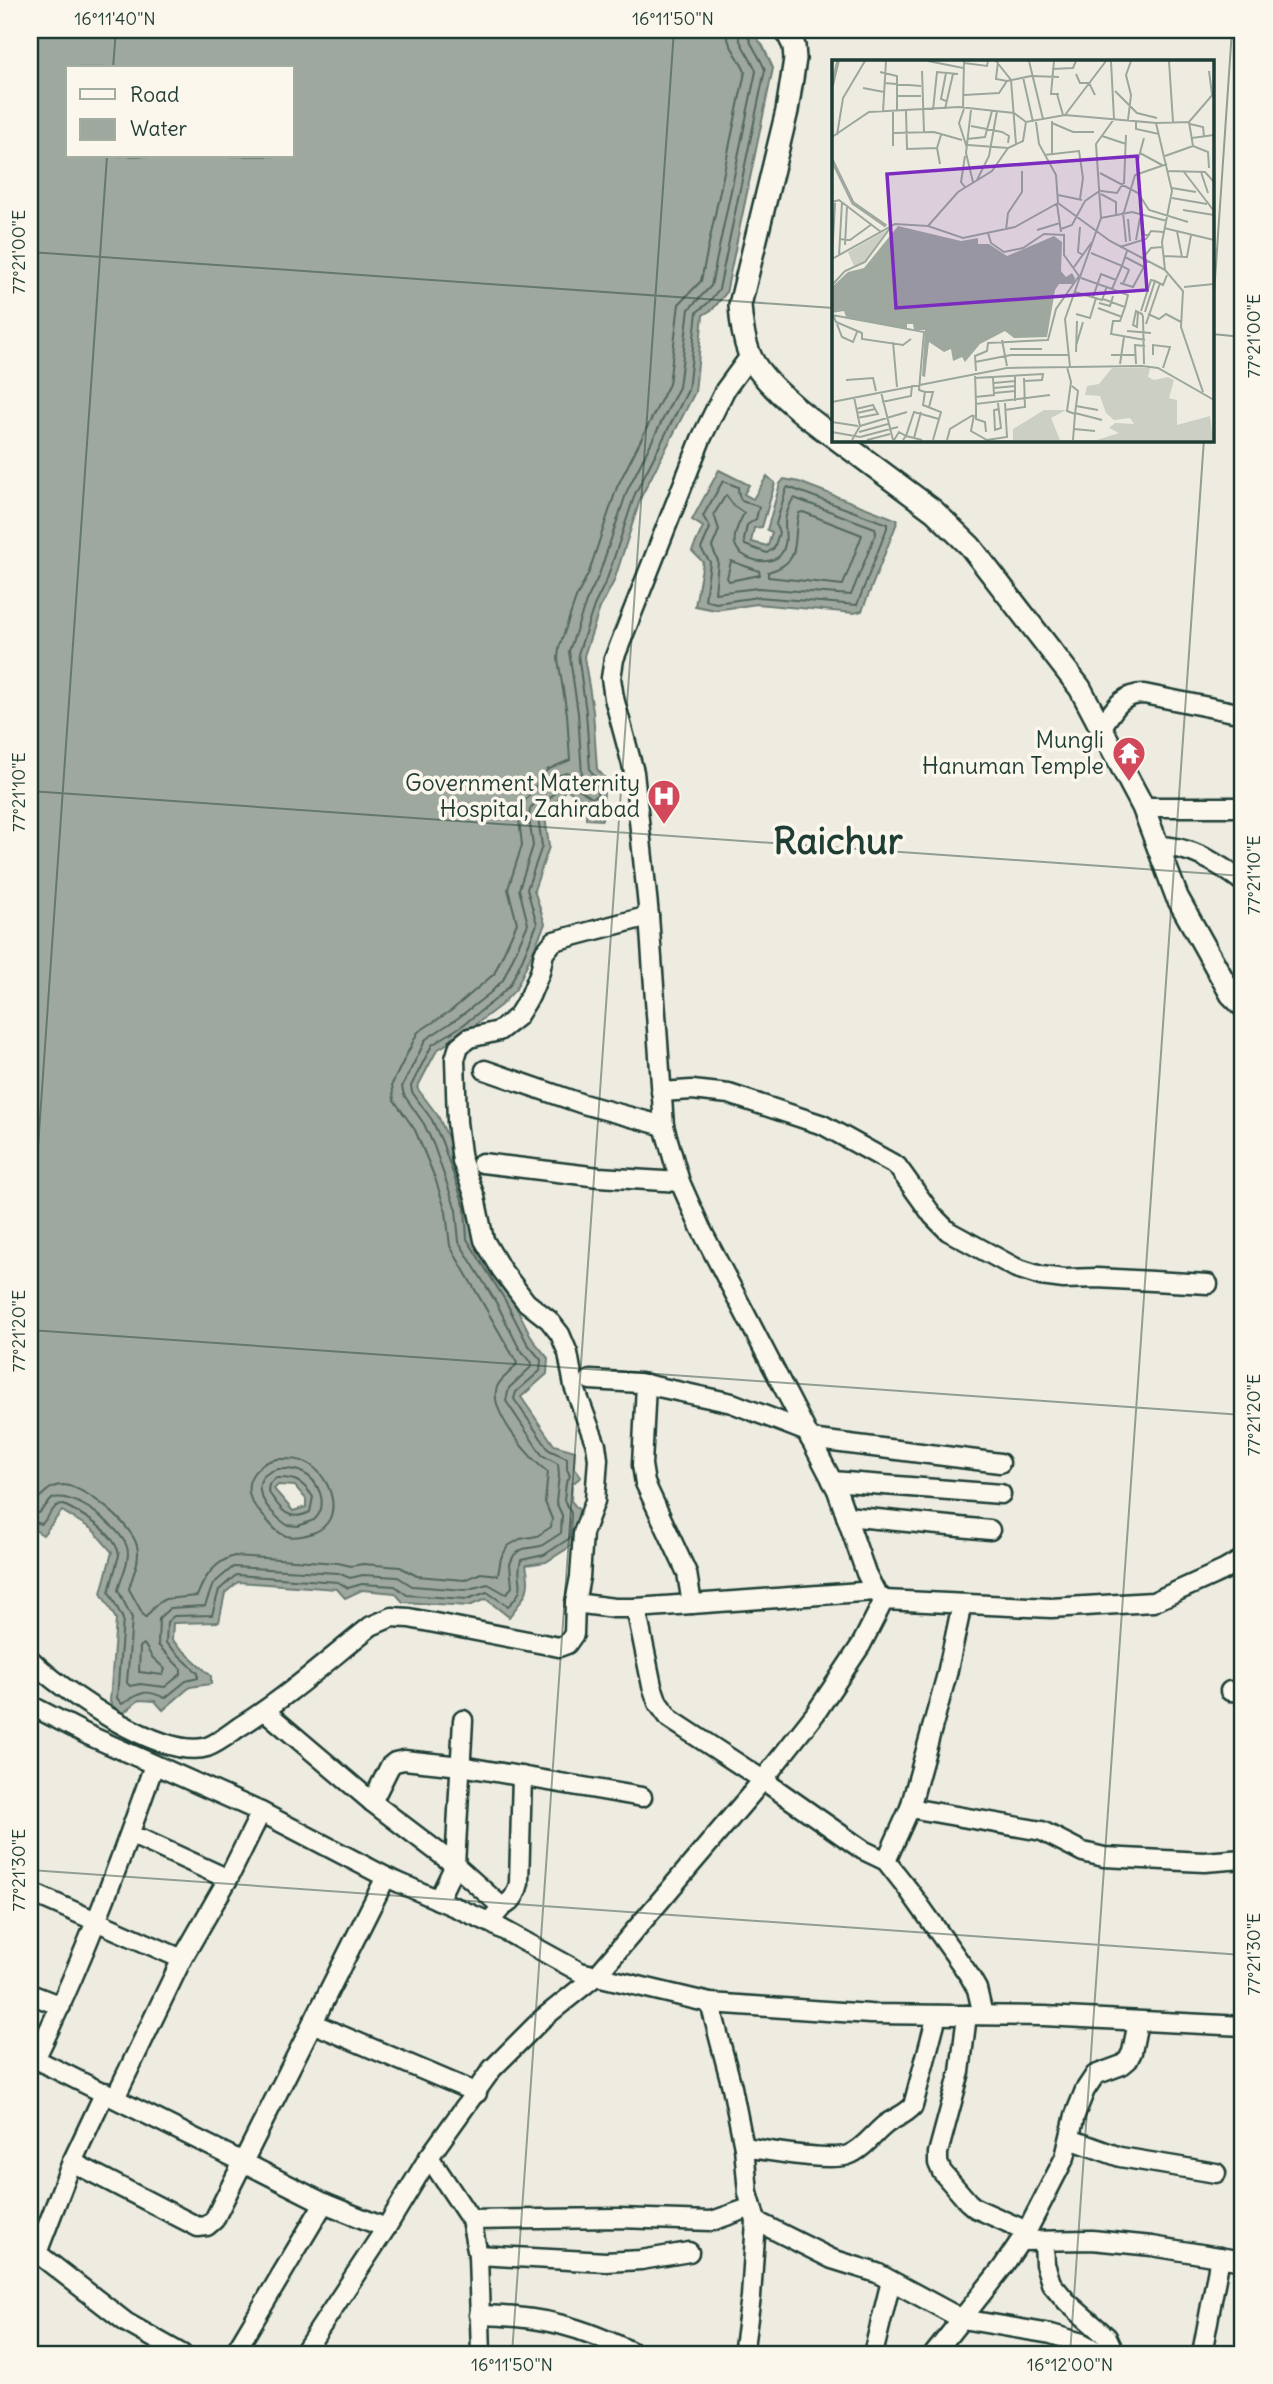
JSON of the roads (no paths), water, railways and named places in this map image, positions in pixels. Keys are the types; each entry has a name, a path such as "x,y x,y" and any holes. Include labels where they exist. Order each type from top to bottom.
{"main road":[{"path":"786,30 794,46 795,59 787,111 740,304 742,331 750,356 797,411 832,436"},
{"path":"839,441 934,511 970,545 1080,688 1143,807 1177,897 1231,994 1243,1006"}],"street":[{"path":"303,2354 429,2157 492,2069 542,2019 597,1975 763,1780 815,1714 860,1644 879,1596 832,1481 701,1229 680,1182 664,1126 649,916 634,772 612,688 614,659 701,439 725,390 750,356"},
{"path":"1101,728 1119,703 1133,694 1243,714"},
{"path":"1143,807 1243,807"},
{"path":"1158,846 1171,846 1194,853 1219,864 1243,882"},
{"path":"30,1659 89,1705 129,1728 174,1748 190,1749 206,1747 265,1711 370,1626 383,1619 409,1618 559,1647 567,1644 573,1634 583,1533 595,1501 598,1459 596,1445 574,1385 568,1353 560,1334 549,1320 526,1302 501,1269 484,1240 475,1197 462,1161 457,1122 455,1059 459,1046 469,1038 499,1031 517,1017 530,996 544,953 554,941 649,916"},
{"path":"485,1070 583,1104 664,1126"},
{"path":"661,1092 692,1090 729,1094 823,1125 897,1166 933,1216 948,1231 1016,1268 1041,1276 1064,1279 1097,1278 1208,1284"},
{"path":"482,1163 599,1177 680,1182"},
{"path":"590,1380 646,1384 732,1403 807,1435 1000,1463"},
{"path":"646,1384 642,1465 645,1483 687,1573 692,1604"},
{"path":"832,1481 1001,1494"},
{"path":"846,1516 990,1530"},
{"path":"575,1603 636,1608 879,1596 962,1604 1051,1608 1153,1602 1243,1559"},
{"path":"886,1861 910,1808 947,1674 962,1604"},
{"path":"636,1608 652,1686 658,1703 670,1719 863,1850 886,1861 970,1975 977,1989 975,2015 938,2153 938,2163 942,2172 975,2208 1024,2236 1044,2241 1092,2241 1152,2246 1243,2261"},
{"path":"30,1705 154,1765 261,1812 386,1877 489,1922 580,1972 710,2003 870,2014 1044,2016 1243,2026"},
{"path":"265,1711 502,1907"},
{"path":"438,1900 455,1866 463,1720"},
{"path":"372,1802 390,1766 404,1760 461,1766 642,1797"},
{"path":"154,1765 97,1920 61,2006 32,2064 110,2095 324,2203 386,2228"},
{"path":"489,1922 502,1907 510,1903 519,1883 522,1776"},
{"path":"910,1808 1042,1831 1083,1852 1104,1857 1204,1862 1243,1858"},
{"path":"182,2354 127,2323 33,2258 72,2162 228,1879 261,1812"},
{"path":"141,1839 228,1879"},
{"path":"72,2162 198,2227 207,2226 214,2220 386,1877"},
{"path":"30,1892 182,1959"},
{"path":"30,1994 61,2006"},
{"path":"710,2003 732,2087 754,2214 751,2297 743,2354"},
{"path":"744,2147 839,2157 854,2152 886,2124 906,2114 913,2106 937,2015"},
{"path":"934,2354 1024,2236 1065,2157 1075,2115 1085,2090 1096,2075 1128,2060 1138,2022"},
{"path":"312,2023 477,2093"},
{"path":"1070,2138 1120,2157 1216,2173"},
{"path":"429,2157 471,2220 478,2255 481,2354"},
{"path":"234,2354 324,2203"},
{"path":"471,2220 618,2218 712,2221 754,2214 832,2259 877,2273 962,2319 1051,2334 1082,2343 1102,2354"},
{"path":"1044,2241 1045,2264 1051,2283 1066,2302 1107,2337 1115,2354"},
{"path":"478,2255 606,2262 641,2260 689,2252"},
{"path":"1205,2354 1203,2348 1220,2257"},
{"path":"873,2354 891,2281"},
{"path":"479,2315 521,2315 560,2322 616,2343 636,2354"}],"water":[{"path":"30,30 751,30 763,46 773,68 726,293 713,309 703,315 695,392 641,497 614,581 600,608 584,656 593,711 597,769 605,778 602,820 586,819 587,802 566,789 545,816 549,847 534,890 545,924 516,989 501,1005 437,1050 417,1088 438,1116 449,1140 472,1207 474,1236 533,1340 548,1358 547,1374 521,1397 554,1445 575,1451 574,1468 581,1477 572,1484 571,1501 579,1510 576,1543 546,1562 526,1565 526,1593 509,1617 486,1599 469,1606 403,1602 395,1593 362,1590 345,1598 337,1589 238,1582 225,1593 219,1622 173,1623 172,1640 211,1676 211,1684 190,1687 163,1710 155,1701 139,1700 121,1715 110,1702 116,1619 101,1593 112,1552 93,1530 62,1511 43,1535 30,1527","holes":["278,1485 295,1486 306,1499 306,1507 293,1511 274,1489"]},
{"path":"719,470 749,485 744,494 753,499 767,476 775,483 762,527 754,528 751,542 768,546 772,532 767,530 780,484 784,479 799,482 898,520 862,611 854,613 757,604 715,610 695,606 703,562 692,551 703,527 692,520"}],"place":[{"name":"Mungli Hanuman Temple","path":"1129,783"},
{"name":"Government Maternity Hospital, Zahirabad","path":"664,826"}],"district":[{"name":"Raichur","path":"838,841"}]}
